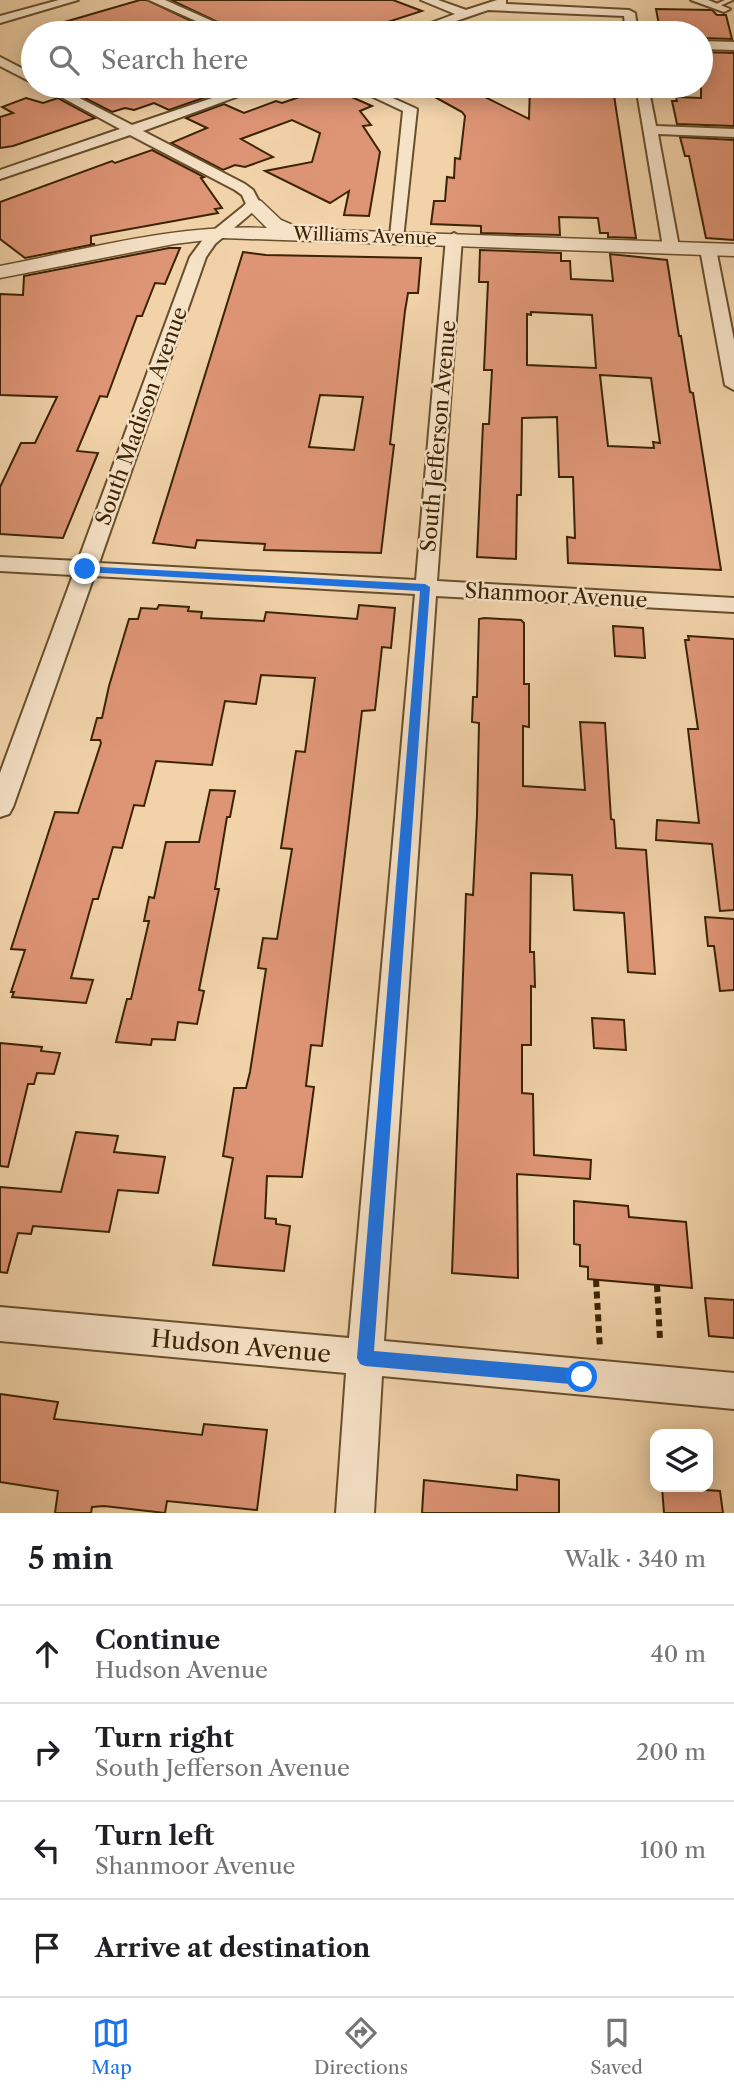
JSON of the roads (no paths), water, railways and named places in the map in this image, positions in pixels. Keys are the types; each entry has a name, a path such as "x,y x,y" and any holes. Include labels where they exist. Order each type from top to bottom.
{"street":[{"path":"0,20 72,0"},
{"path":"155,0 205,21"},
{"path":"426,0 465,14"},
{"path":"445,21 507,0"},
{"path":"697,0 723,5"},
{"path":"487,7 629,13 630,21"},
{"path":"713,45 734,46"},
{"path":"0,61 21,72"},
{"path":"70,98 240,187 274,224 299,234"},
{"path":"0,175 225,98"},
{"path":"385,98 410,108 398,236"},
{"path":"644,98 671,247"},
{"path":"651,130 734,132"},
{"name":"South Madison Avenue","path":"0,807 198,257 209,241 254,205"},
{"name":"Williams Avenue","path":"0,272 174,238 223,232 398,236 734,250"},
{"name":"South Jefferson Avenue","path":"355,1513 454,238"},
{"path":"708,249 734,384"},
{"name":"Shanmoor Avenue","path":"0,564 734,605"},
{"name":"Hudson Avenue","path":"0,1324 734,1391"}]}
